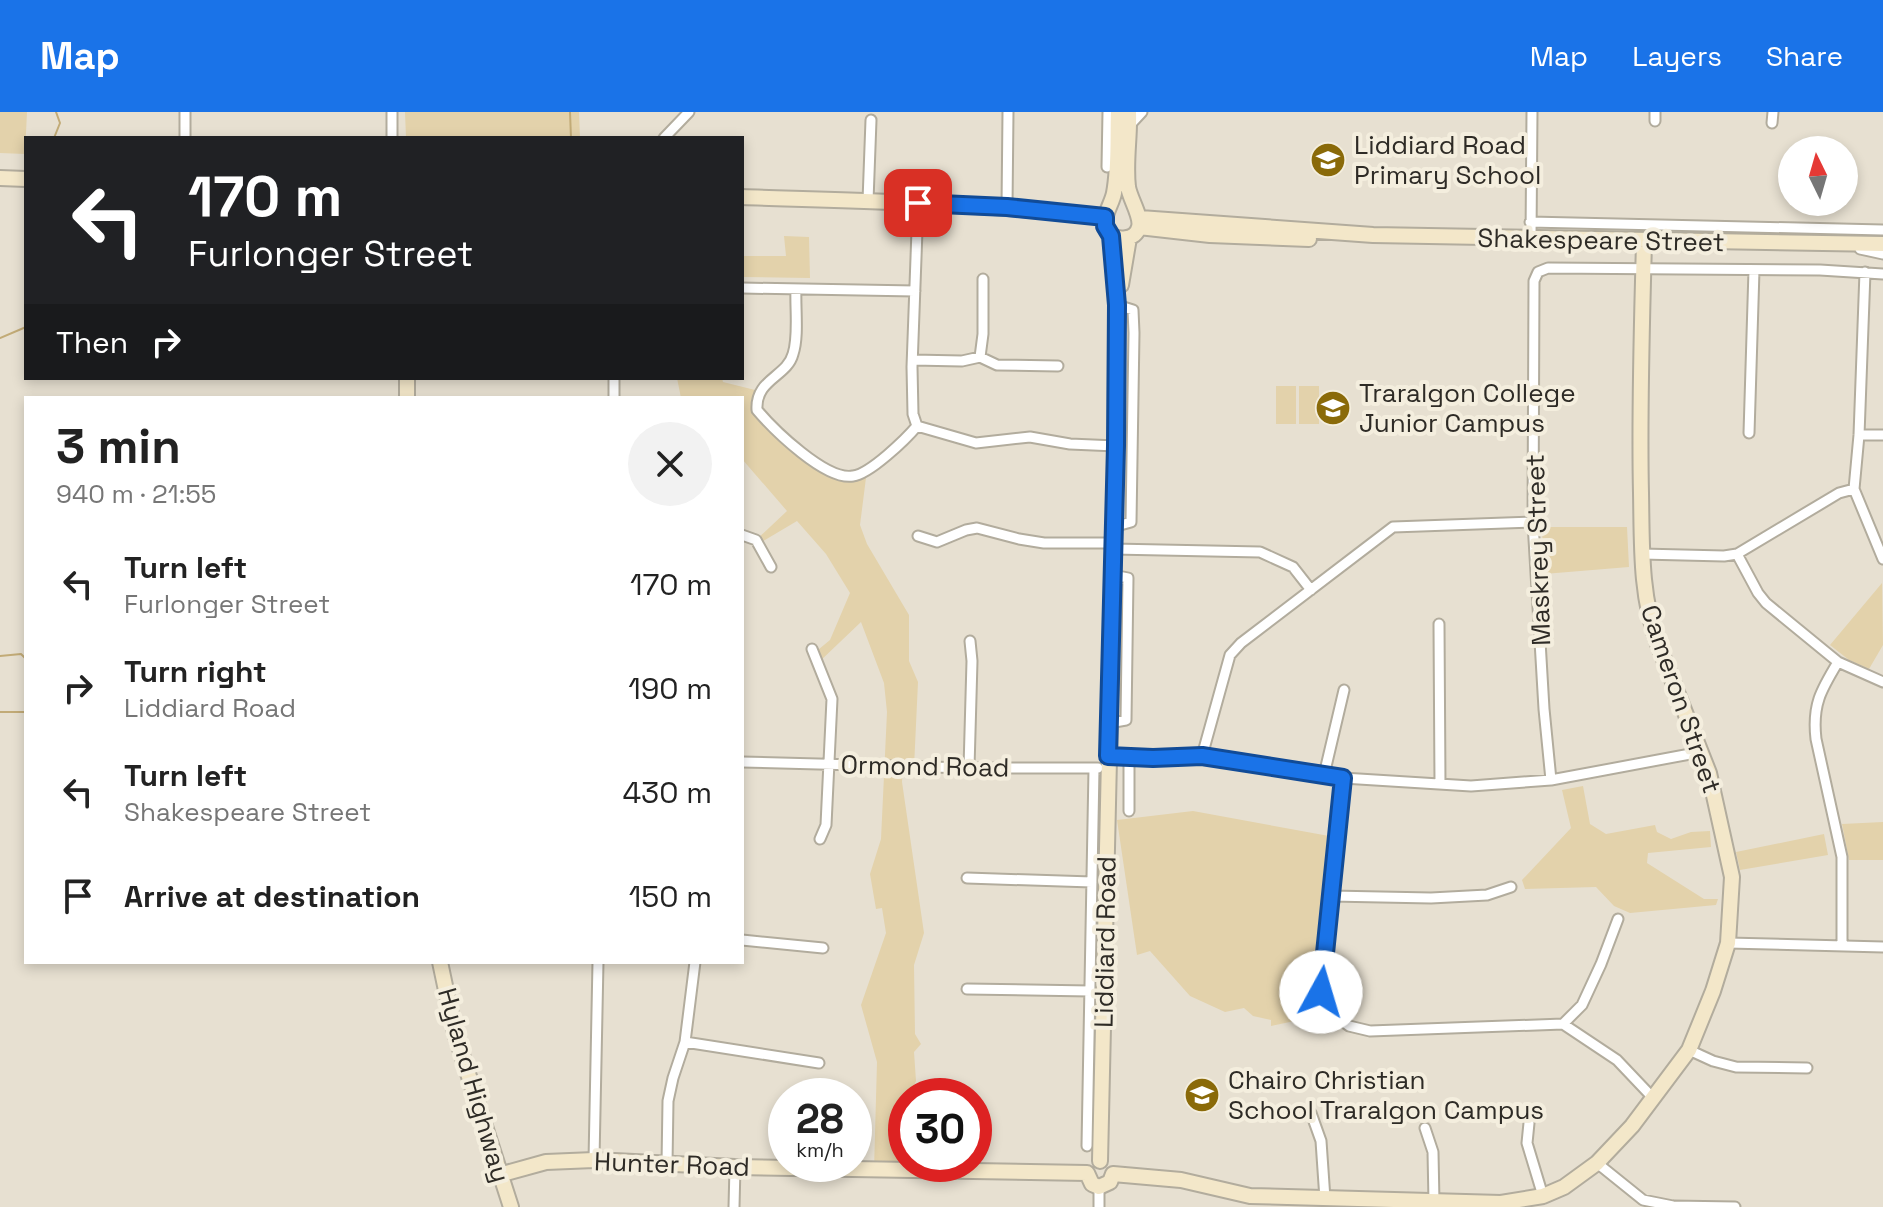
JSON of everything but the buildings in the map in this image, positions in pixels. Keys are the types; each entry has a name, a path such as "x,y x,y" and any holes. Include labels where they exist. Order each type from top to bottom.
{"street":[{"path":"185,112 185,136"},
{"path":"392,112 392,136"},
{"path":"666,136 689,112"},
{"path":"1007,207 1008,112"},
{"path":"1107,167 1108,112"},
{"path":"744,197 1108,213 1122,204 1135,223 1122,239 1111,236 1105,226 1108,213 1115,183 1118,112"},
{"name":"Liddiard Road","path":"1117,305 1135,223 1128,179 1129,119 1142,112"},
{"path":"1531,238 1532,112"},
{"path":"868,201 871,120"},
{"path":"0,178 24,179"},
{"path":"917,426 913,414 913,360 918,203"},
{"name":"Shakespeare Street","path":"1530,222 1883,230"},
{"name":"Shakespeare Street","path":"1135,223 1210,235 1279,239 1373,235 1883,244"},
{"name":"Liddiard Road","path":"1087,1146 1092,882 1109,723 1113,575 1117,305 1111,236"},
{"name":"Cameron Street","path":"1113,1174 1181,1180 1250,1196 1501,1203 1543,1196 1564,1187 1597,1163 1654,1099 1689,1050 1728,943 1732,877 1709,773 1650,622 1645,597 1640,445 1644,241"},
{"path":"1829,243 1883,254"},
{"path":"1644,267 1883,274"},
{"name":"Maskrey Street","path":"1551,780 1533,522 1534,281 1538,272 1548,268 1644,267"},
{"path":"1749,433 1754,270"},
{"path":"1865,272 1854,489 1883,559"},
{"path":"980,357 983,279"},
{"path":"744,288 915,291"},
{"path":"796,289 793,357 759,391 757,410 808,458 852,477 890,453 917,426"},
{"name":"Liddiard Road","path":"1113,527 1131,522 1133,310 1117,305"},
{"path":"913,360 962,361 980,357 997,365 1058,366"},
{"path":"917,426 976,443 1030,437 1070,444 1116,446"},
{"path":"1859,435 1883,435"},
{"path":"1642,554 1737,554 1839,493 1854,489"},
{"path":"1202,756 1230,655 1241,643 1393,527 1533,522"},
{"path":"918,536 937,542 977,528 1044,543 1260,552 1293,567 1311,590"},
{"path":"744,536 756,540 771,567"},
{"path":"1737,554 1766,603 1838,662 1883,682"},
{"path":"1439,624 1440,784"},
{"path":"969,768 970,641"},
{"path":"812,649 832,699 826,825 820,839"},
{"path":"1838,662 1827,680 1813,719 1842,857 1842,946"},
{"path":"1324,775 1344,690"},
{"name":"Ormond Road","path":"744,762 969,768 1103,764 1129,758 1202,756 1343,778 1471,786 1551,780 1701,752"},
{"path":"1129,758 1129,811"},
{"name":"Liddiard Road","path":"1100,1161 1103,764"},
{"path":"1343,778 1321,992 1330,1012 1349,1026 1370,1031 1563,1024 1617,1060 1654,1099"},
{"path":"967,878 1092,882"},
{"path":"1331,896 1431,898 1487,895 1511,887"},
{"path":"1563,1024 1582,1005 1618,919"},
{"path":"744,940 823,948"},
{"path":"1728,943 1883,947"},
{"name":"Hyland Highway","path":"440,964 455,1033 511,1207"},
{"path":"594,1160 598,964"},
{"path":"667,1164 668,1101 685,1042 695,964"},
{"path":"967,989 1090,991"},
{"path":"685,1042 819,1063"},
{"path":"1689,1050 1736,1067 1807,1068"},
{"path":"1311,1113 1321,1141 1325,1199"},
{"path":"1529,1123 1527,1143 1543,1196"},
{"path":"1425,1128 1433,1152 1434,1202"},
{"name":"Hunter Road","path":"499,1175 546,1162 594,1160 735,1167 888,1168"},
{"path":"1100,1161 1108,1164 1113,1174 1107,1185 1099,1187 1092,1184 1087,1173 1092,1163 1100,1161"},
{"path":"1597,1163 1643,1200 1673,1206 1735,1207"},
{"path":"734,1207 735,1167"},
{"name":"Hunter Road","path":"992,1169 1087,1173"},
{"path":"1099,1187 1099,1207"}],"shaded area":[{"path":"0,112 27,112 24,154 0,153"},
{"path":"405,112 579,112 580,136 406,136"},
{"path":"784,236 809,237 810,278 744,277 744,256 786,256"},
{"path":"677,380 722,380 759,391 757,399 770,426 833,471 852,475 867,470 860,525 867,544 909,615 909,661 918,682 914,767 903,767 902,782 924,933 914,965 915,1034 921,1044 914,1052 916,1078 888,1078 888,1167 874,1170 877,1062 861,1005 886,933 882,908 876,909 870,874 881,839 887,712 884,683 861,622 818,663 813,654 830,640 850,593 826,554 797,521 758,544 756,540 787,511 744,461 744,396 681,396"},
{"path":"1276,386 1296,386 1296,424 1276,424"},
{"path":"1299,386 1319,386 1319,424 1299,424"},
{"path":"1542,527 1627,527 1629,567 1544,574"},
{"path":"1882,583 1883,645 1869,669 1849,660 1830,645"},
{"path":"1583,786 1590,824 1606,834 1655,825 1657,832 1671,839 1691,832 1710,831 1711,847 1648,853 1647,863 1704,899 1718,899 1716,905 1630,913 1614,906 1596,887 1525,889 1522,880 1571,828 1562,790"},
{"path":"1193,811 1329,836 1313,1017 1271,1026 1271,1020 1253,1016 1244,1008 1225,1012 1190,996 1150,951 1137,955 1117,820"},
{"path":"1883,822 1883,860 1849,860 1842,824"},
{"path":"1824,834 1828,855 1740,870 1736,852"}],"waterway":[{"path":"55,136 60,123 56,112"},
{"path":"570,112 571,136"},
{"path":"0,338 24,328"},
{"path":"0,656 21,654 24,657"},
{"path":"0,712 24,712"}],"place":[{"name":"Liddiard Road Primary School","path":"1328,160"},
{"name":"Traralgon College Junior Campus","path":"1333,408"},
{"name":"Chairo Christian School Traralgon Campus","path":"1202,1095"}],"route":[{"path":"918,203 1007,207 1105,217 1105,226 1111,236 1117,305 1108,756 1202,756 1343,778 1321,992"}]}
